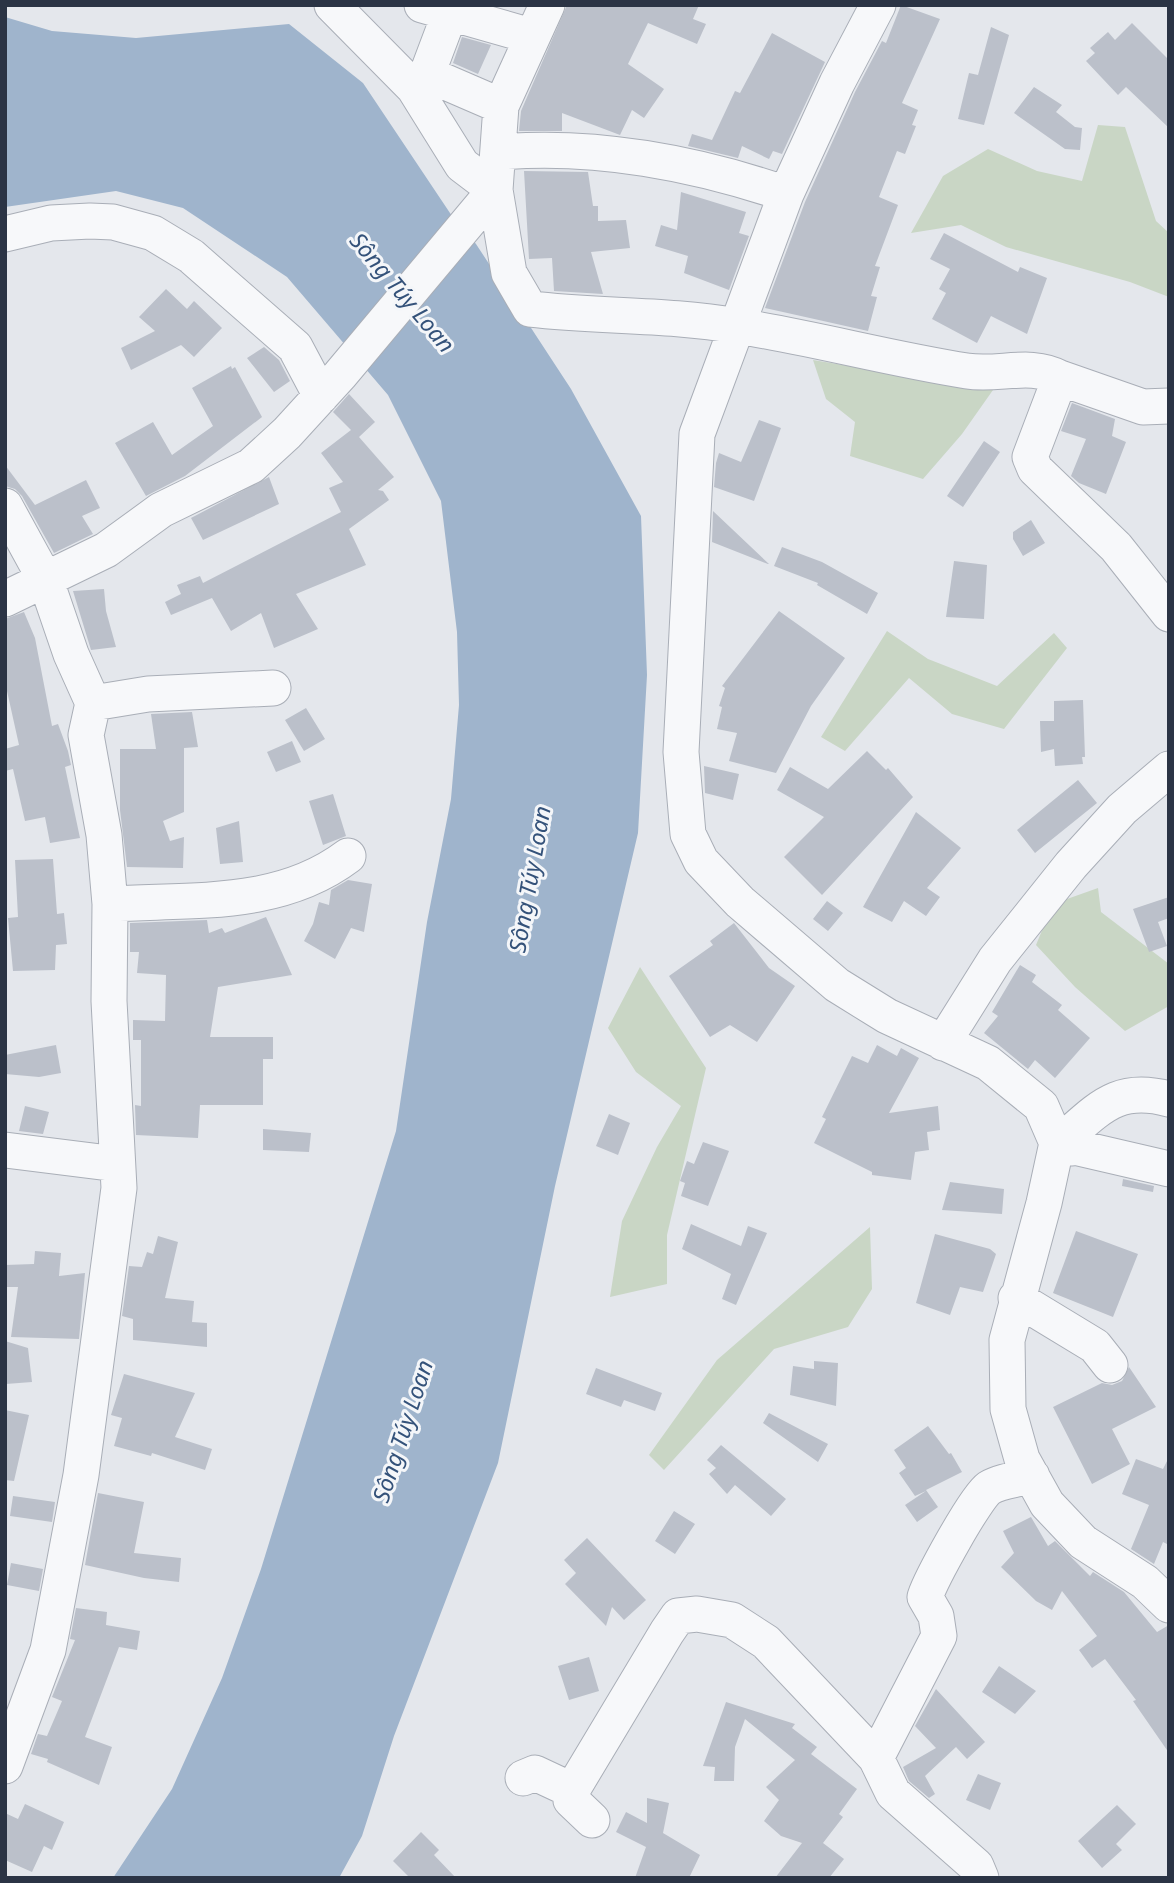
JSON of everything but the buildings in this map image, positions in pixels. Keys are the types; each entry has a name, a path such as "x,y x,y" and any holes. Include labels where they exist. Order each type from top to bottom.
{"street":[{"path":"332,5 420,81 462,165 495,190"},
{"path":"547,5 501,106 500,152 495,190 509,273 530,309 590,316 657,317 736,325 970,371 1044,369 1060,378 1143,407 1169,406"},
{"path":"878,5 837,82 786,194 698,434 681,752 688,834 701,861 740,902 837,985 887,1016 988,1063 1041,1106 1065,1145 1169,1170"},
{"path":"420,81 436,9 531,36"},
{"path":"420,81 501,106"},
{"path":"500,152 534,149 658,161 732,176 786,194"},
{"path":"5,598 47,581 106,550 160,510 251,466 287,433 330,386 495,190"},
{"path":"5,234 51,223 90,221 113,222 153,233 191,257 295,347 330,386"},
{"path":"1060,378 1030,457 1035,469 1116,547 1169,614"},
{"path":"5,506 47,581 71,654 93,703 86,734 104,835 110,904 109,1001 119,1188 79,1489 48,1650 5,1766"},
{"path":"93,703 148,694 272,688"},
{"path":"943,1043 995,960 1071,865 1122,809 1169,769"},
{"path":"110,904 229,900 265,895 325,873 348,856"},
{"path":"1169,1099 1149,1094 1121,1097 1101,1105 1073,1131 1065,1145 1044,1203 1016,1298 1007,1340 1008,1409 1023,1459 1047,1504 1083,1542 1145,1582 1169,1605"},
{"path":"5,1150 117,1164"},
{"path":"1016,1298 1095,1346 1110,1365"},
{"path":"876,1758 939,1636 936,1616 925,1597 929,1585 959,1531 989,1489 1032,1476"},
{"path":"592,1820 571,1800 574,1787 678,1616 697,1614 732,1620 766,1642 876,1758 893,1793 976,1866 981,1878"},
{"path":"523,1778 535,1773 567,1788 574,1787"}],"green space":[{"path":"1098,125 1125,127 1156,221 1169,233 1169,297 1130,282 1006,247 961,225 911,233 943,176 988,149 1037,171 1082,181"},
{"path":"813,360 993,390 962,434 923,479 850,456 855,422 826,399"},
{"path":"887,631 928,659 997,686 1054,633 1067,648 1004,729 952,714 909,678 845,751 821,737"},
{"path":"1098,888 1101,912 1169,964 1169,1006 1125,1031 1075,987 1036,945 1053,904"},
{"path":"640,967 706,1068 667,1235 667,1284 610,1297 622,1221 657,1147 681,1106 636,1072 608,1028"},
{"path":"870,1227 872,1289 848,1327 774,1349 664,1470 649,1455 717,1360"}],"water":[{"name":"Sông Túy Loan","path":"5,17 52,31 136,38 289,24 363,83 452,216 476,244 571,389 641,516 647,675 638,833 555,1186 498,1463 394,1736 362,1836 339,1878 113,1878 172,1789 222,1678 261,1569 396,1131 427,922 451,799 459,705 457,632 441,501 388,395 287,277 183,208 116,191 5,207"}]}
